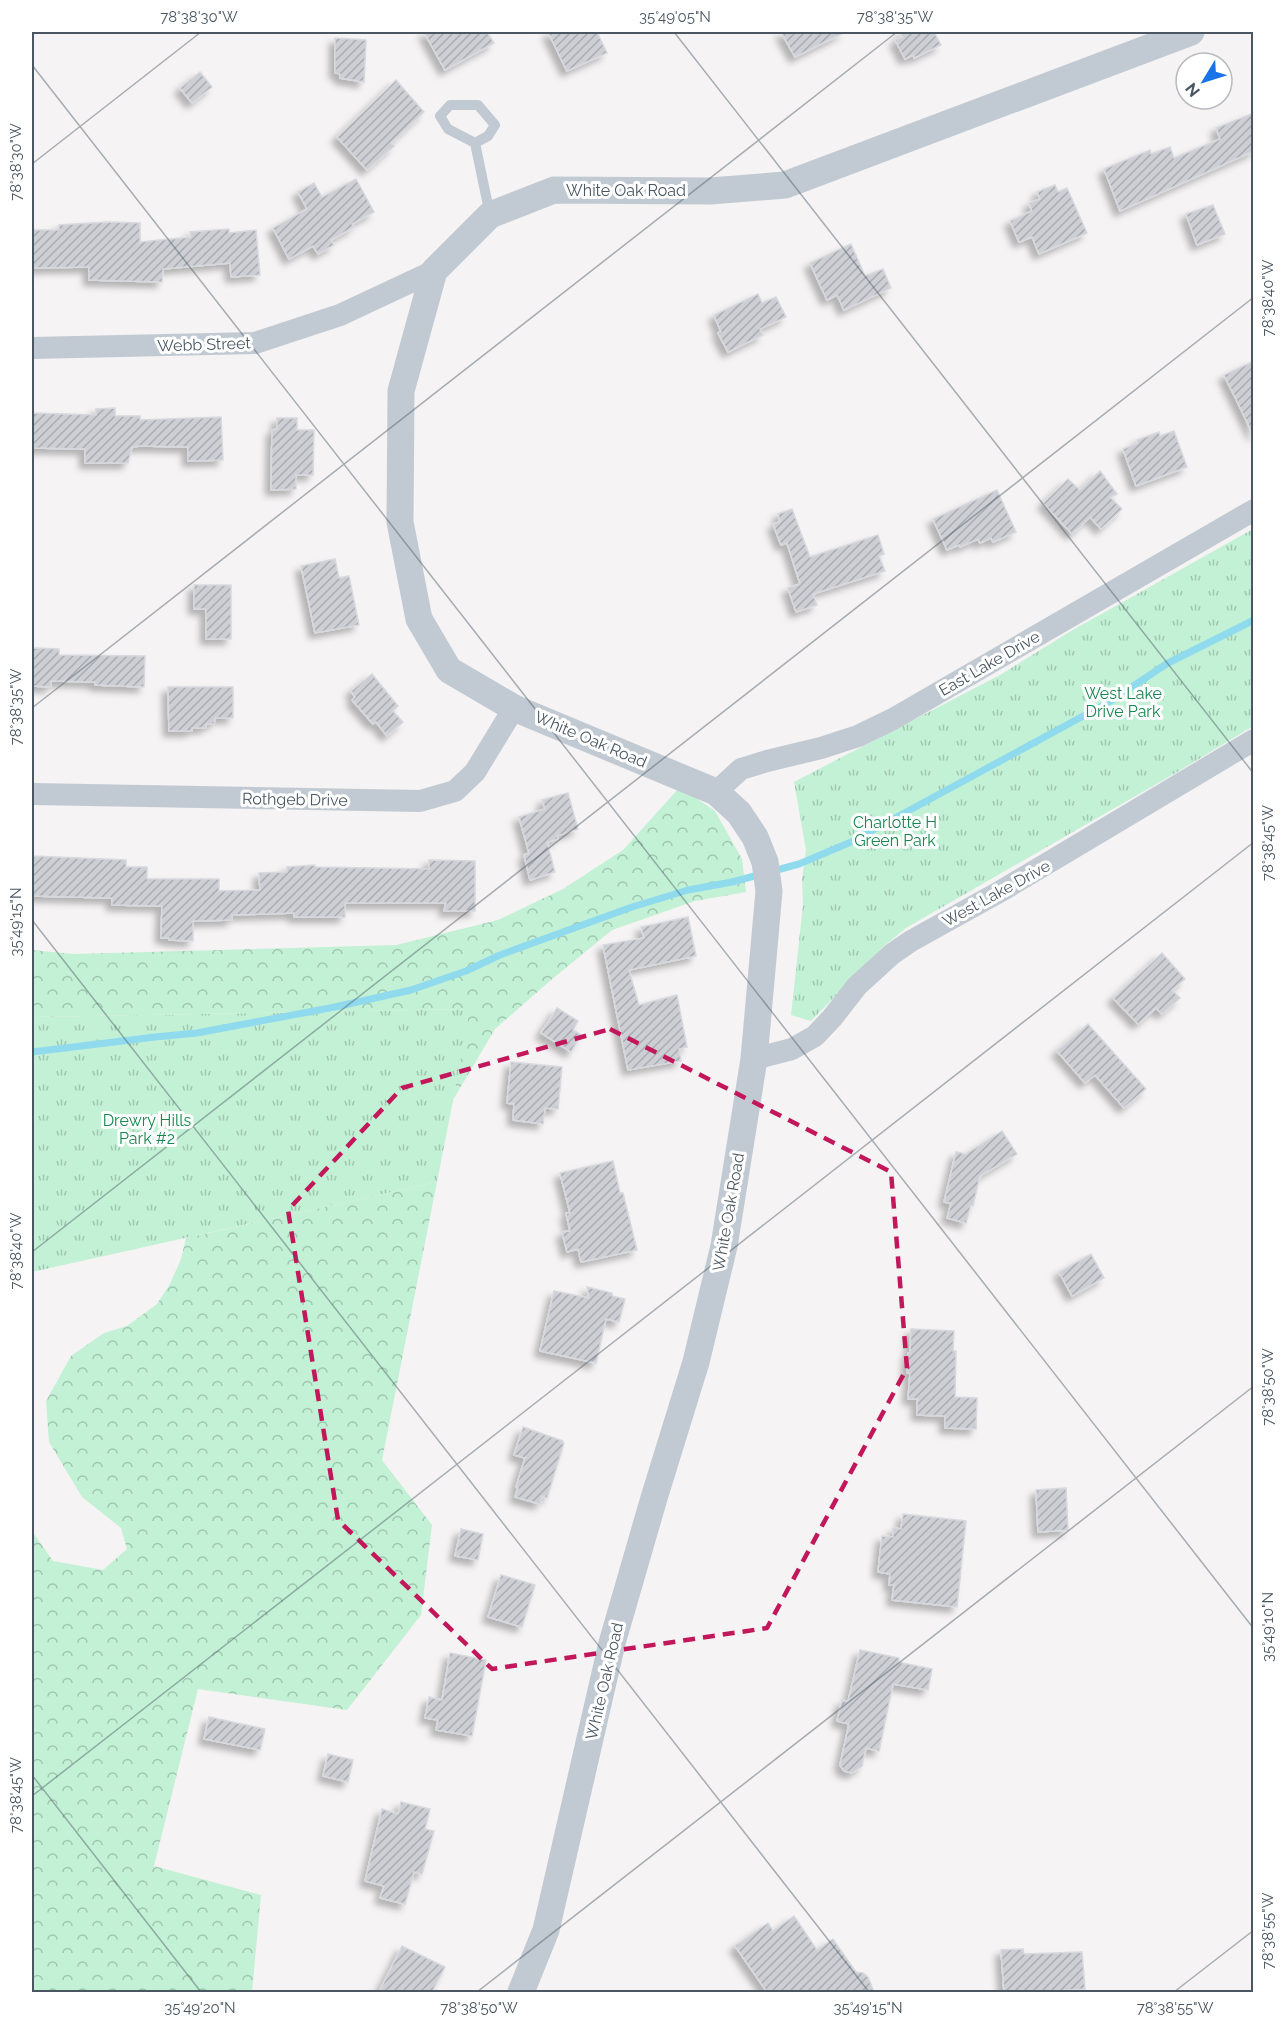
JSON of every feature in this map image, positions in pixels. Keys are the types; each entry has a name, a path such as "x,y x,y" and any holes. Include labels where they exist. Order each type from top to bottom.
{"street":[{"name":"White Oak Road","path":"520,1992 546,1930 612,1643 691,1381 724,1246 754,1059 769,891 765,862 755,837 739,813 717,792 514,708 449,670 419,619 400,522 401,391 434,271 490,215 554,190 710,191 785,185 1191,32"},
{"name":"Webb Street","path":"32,348 255,343 340,315 434,271"},
{"name":"East Lake Drive","path":"717,792 741,769 858,736 893,719 1254,510"},
{"name":"Rothgeb Drive","path":"32,794 420,801 455,791 475,772 514,708"},
{"name":"West Lake Drive","path":"754,1059 792,1049 815,1036 857,986 892,954 911,941 1001,891 1254,740"}],"lane":[{"path":"450,105 478,105 495,125 488,136 475,143 448,129 440,116 450,105"},
{"path":"475,143 490,215"}],"highlighted area":[{"path":"610,1029 891,1172 907,1368 767,1628 492,1669 338,1520 288,1210 402,1088"}],"green space":[{"path":"1253,529 1253,726 906,928 884,946 811,1021 791,1015 803,905 802,879 806,850 794,782 1000,675 1071,631"},
{"path":"680,787 715,811 742,859 746,892 695,901 612,930 495,1029 453,1100 470,1009 32,1017 32,950 73,954 396,945 498,920 563,889 623,850"},
{"name":"Drewry Hills Park #2","path":"471,1009 437,1182 32,1272 32,1017"},
{"path":"437,1182 382,1460 432,1525 421,1615 347,1710 198,1689 154,1866 261,1895 252,1992 32,1992 32,1531 53,1561 103,1570 127,1549 121,1528 82,1497 49,1442 46,1401 71,1356 104,1333 127,1326 157,1304 170,1284 181,1259 186,1238"}],"building":[{"path":"424,32 487,32 494,43 445,70"},
{"path":"548,32 597,32 607,53 567,71"},
{"path":"781,32 845,32 795,57"},
{"path":"900,32 934,32 941,45 914,58 913,55 905,59 895,40 903,37"},
{"path":"335,38 366,40 364,82 340,78 340,74 335,73"},
{"path":"200,72 212,87 192,103 180,88"},
{"path":"396,80 424,112 391,143 394,146 367,170 337,137"},
{"path":"1254,113 1254,151 1120,211 1104,169 1150,150 1151,154 1170,147 1174,158 1220,139 1216,128"},
{"path":"356,179 374,212 352,224 354,227 331,240 334,245 318,254 313,246 289,259 273,228 307,209 298,192 314,183 322,197"},
{"path":"1055,185 1058,192 1067,188 1087,233 1039,254 1032,237 1019,242 1010,221 1032,211 1029,203 1040,199 1037,192"},
{"path":"1213,205 1225,234 1197,245 1186,214"},
{"path":"140,223 140,242 191,237 190,232 229,229 229,233 256,230 260,275 231,277 230,263 163,269 162,282 89,280 89,267 32,268 32,230 59,230 59,225"},
{"path":"851,244 865,276 883,269 891,288 844,310 837,295 827,300 810,263"},
{"path":"758,294 762,303 776,297 786,317 760,329 763,335 728,352 718,333 721,332 714,315"},
{"path":"1254,361 1254,436 1224,375"},
{"path":"115,408 115,416 140,416 140,420 221,417 223,460 188,461 188,447 140,446 132,447 128,463 85,463 85,449 32,448 32,413 96,415 96,409"},
{"path":"277,418 297,418 297,430 314,430 313,475 296,475 296,489 271,490 272,430 277,429"},
{"path":"1174,431 1187,467 1136,486 1123,449 1138,443 1137,440 1159,432 1160,436"},
{"path":"1100,471 1117,494 1110,497 1122,509 1101,529 1090,517 1072,534 1043,503 1068,479 1080,490"},
{"path":"997,490 1016,532 993,542 991,538 980,543 978,539 947,550 933,519"},
{"path":"792,509 810,557 878,535 884,554 879,556 885,571 813,594 817,605 796,612 788,588 800,584 787,543 781,545 773,524 780,522 778,514"},
{"path":"335,559 339,578 349,576 359,625 315,633 301,566"},
{"path":"194,585 231,585 231,639 206,639 206,609 194,609"},
{"path":"32,648 59,649 59,655 145,656 144,687 95,685 95,682 51,681 51,687 32,686"},
{"path":"372,674 398,706 393,711 403,722 387,736 376,722 373,724 352,700 355,697 351,691"},
{"path":"168,687 233,687 233,718 215,718 214,724 206,724 206,728 192,728 192,731 169,731"},
{"path":"568,793 578,829 547,842 555,872 530,880 524,855 529,853 519,817 545,809 542,800"},
{"path":"32,856 126,860 126,867 147,867 147,879 219,879 219,891 260,890 259,873 287,872 287,867 315,865 315,867 429,869 429,860 475,861 475,911 444,911 446,903 345,903 345,917 294,917 294,913 232,915 232,920 193,921 193,941 169,940 169,938 161,938 162,906 112,905 112,898 32,896"},
{"path":"688,917 696,956 629,970 639,1005 677,995 687,1047 679,1049 681,1061 628,1070 603,945 644,938 641,927"},
{"path":"1162,953 1185,979 1172,990 1180,998 1162,1014 1156,1008 1138,1024 1113,998"},
{"path":"557,1008 578,1021 573,1030 581,1035 571,1052 541,1033"},
{"path":"1088,1024 1146,1089 1124,1108 1095,1075 1085,1083 1057,1051"},
{"path":"511,1062 562,1067 558,1109 545,1108 543,1124 513,1120 514,1104 507,1103"},
{"path":"1002,1131 1017,1154 980,1176 973,1206 971,1205 966,1223 947,1218 951,1203 944,1202 956,1152 966,1154"},
{"path":"613,1161 637,1250 581,1262 578,1249 567,1252 562,1232 570,1231 566,1213 570,1213 560,1173"},
{"path":"1091,1254 1104,1278 1072,1296 1059,1272"},
{"path":"587,1287 612,1293 612,1296 625,1299 619,1322 606,1319 596,1363 540,1351 554,1291 589,1298"},
{"path":"911,1329 954,1331 955,1397 977,1398 976,1429 945,1428 945,1416 917,1415 917,1399 908,1399 910,1373 907,1373"},
{"path":"523,1427 564,1443 547,1498 542,1496 540,1504 515,1497 525,1458 514,1455"},
{"path":"1066,1488 1068,1530 1038,1532 1036,1490"},
{"path":"903,1514 966,1521 957,1607 892,1600 894,1585 889,1585 890,1574 878,1572 882,1536 893,1537 893,1528 901,1529"},
{"path":"461,1529 483,1534 478,1560 455,1556"},
{"path":"501,1575 535,1585 522,1627 488,1617"},
{"path":"860,1650 899,1658 898,1662 932,1669 928,1690 893,1684 879,1751 866,1748 862,1766 852,1773 844,1771 840,1765 849,1724 837,1721 842,1700 848,1702"},
{"path":"450,1653 486,1660 472,1736 436,1730 438,1720 425,1718 429,1697 442,1700"},
{"path":"209,1717 265,1729 260,1750 204,1739"},
{"path":"328,1754 353,1760 348,1782 323,1776"},
{"path":"401,1802 430,1809 425,1829 434,1831 422,1874 414,1872 405,1904 380,1898 384,1886 365,1881 382,1809 398,1814"},
{"path":"794,1916 817,1950 833,1939 856,1972 868,1977 874,1992 767,1992 735,1946 768,1923 773,1931"},
{"path":"402,1946 445,1967 432,1992 379,1992"},
{"path":"1023,1949 1024,1954 1082,1952 1085,1989 1068,1990 1068,1992 1004,1992 1001,1950"}],"waterway":[{"path":"773,871 799,864 851,842 1109,702 1168,663 1254,620"},
{"path":"32,1052 197,1033 411,990 632,907 688,890 762,874"}],"park label":[{"name":"West Lake Drive Park","path":"1123,702"},
{"name":"Charlotte H Green Park","path":"895,831"}]}
